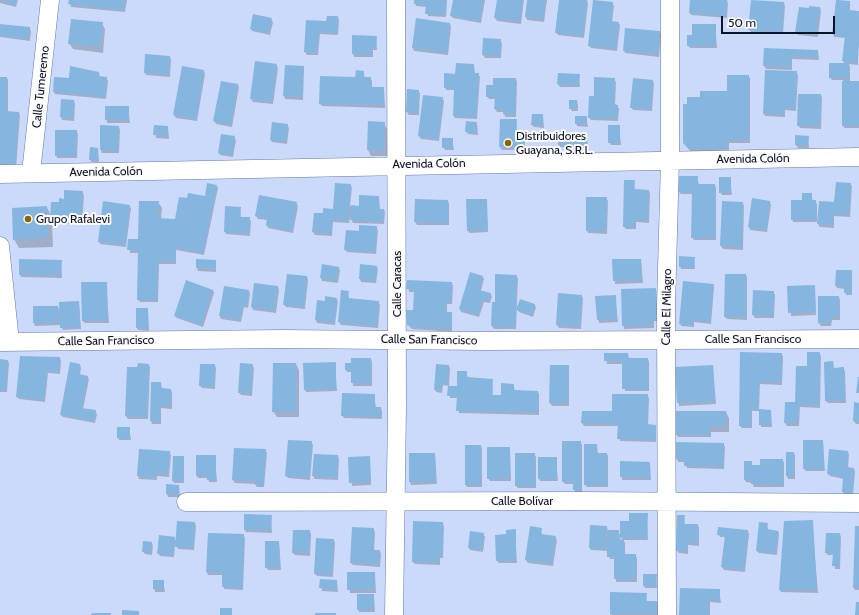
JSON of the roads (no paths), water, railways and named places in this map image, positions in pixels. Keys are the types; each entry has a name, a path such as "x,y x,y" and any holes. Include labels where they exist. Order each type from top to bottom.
{"street":[{"name":"Calle Tumeremo","path":"31,173 50,0"},
{"name":"Calle Caracas","path":"394,615 397,340 396,0"},
{"name":"Calle El Milagro","path":"666,615 666,339 670,160 670,0"},
{"name":"Avenida Colón","path":"0,174 859,157"},
{"path":"0,246 5,342"},
{"name":"Calle San Francisco","path":"5,342 284,339 859,339"},
{"name":"Calle Bolívar","path":"186,502 666,502 859,504"}],"place":[{"name":"Distribuidores Guayana, S.R.L.","path":"508,143"},
{"name":"Grupo Rafalevi","path":"28,219"}]}
